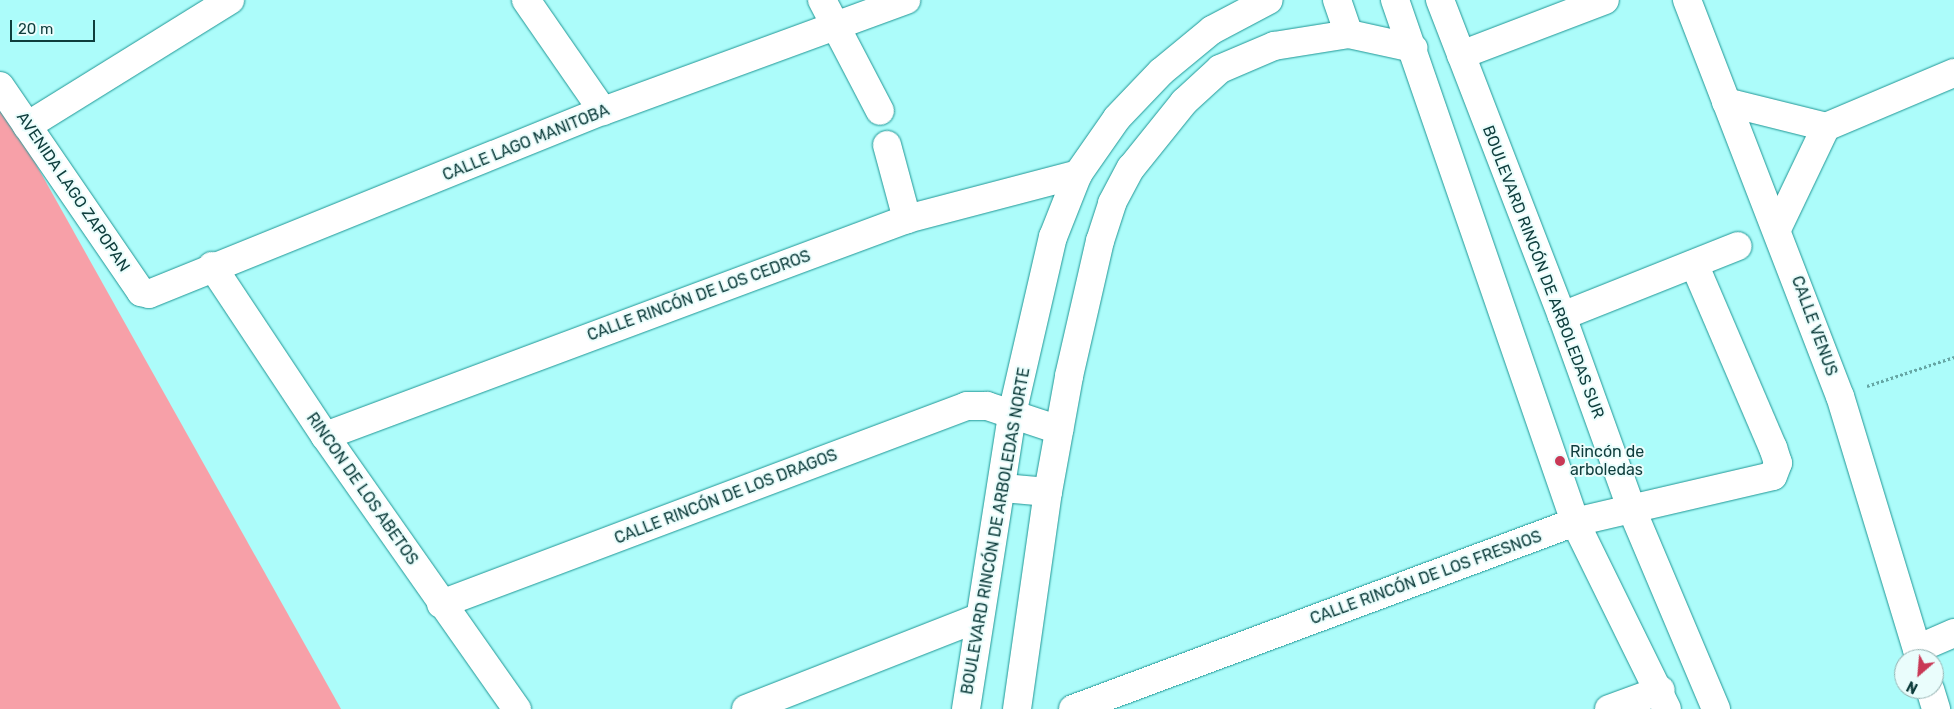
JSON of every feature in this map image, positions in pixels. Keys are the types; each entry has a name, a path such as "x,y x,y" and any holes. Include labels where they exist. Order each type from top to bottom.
{"street":[{"path":"27,126 230,0"},
{"path":"526,0 602,111"},
{"path":"822,0 880,111"},
{"name":"CALLE LAGO MANITOBA","path":"149,294 212,266 602,111 906,0"},
{"name":"BOULEVARD RINCÓN DE ARBOLEDAS NORTE","path":"966,709 978,618 1003,488 1012,414 1053,237 1078,174 1117,118 1161,72 1212,30 1269,0"},
{"path":"1337,0 1349,34"},
{"path":"1395,0 1433,101 1575,522 1664,700 1609,709"},
{"name":"BOULEVARD RINCÓN DE ARBOLEDAS SUR","path":"1440,0 1462,55 1472,88 1562,316 1632,510 1716,709"},
{"path":"1462,55 1605,0"},
{"name":"CALLE VENUS","path":"1687,0 1726,102 1778,227 1840,396 1916,649"},
{"path":"1017,709 1048,492 1059,430 1100,241 1112,203 1130,168 1184,102 1220,69 1274,46 1349,34 1413,48"},
{"path":"1726,102 1826,127 1954,73"},
{"name":"AVENIDA LAGO ZAPOPAN","path":"0,86 141,292 149,294"},
{"path":"1433,101 1472,88"},
{"path":"1778,227 1826,127"},
{"path":"888,145 907,219"},
{"name":"CALLE RINCÓN DE LOS CEDROS","path":"324,436 907,219 1078,174"},
{"path":"1562,316 1738,246"},
{"name":"CALLE RINCÓN DE LOS FRESNOS","path":"1074,709 1575,522 1773,476 1778,463 1694,264"},
{"name":"RINCON DE LOS ABETOS","path":"212,266 324,436 517,709"},
{"name":"CALLE RINCÓN DE LOS DRAGOS","path":"441,604 967,406 987,406 1059,430"},
{"path":"1003,488 1048,492"},
{"path":"746,709 978,618"},
{"path":"1927,649 1954,633"}],"path":[{"path":"1840,396 1954,357"}],"shaded area":[{"path":"0,100 341,709 0,709"}],"place":[{"name":"Rincón de arboledas","path":"1560,461"}]}
